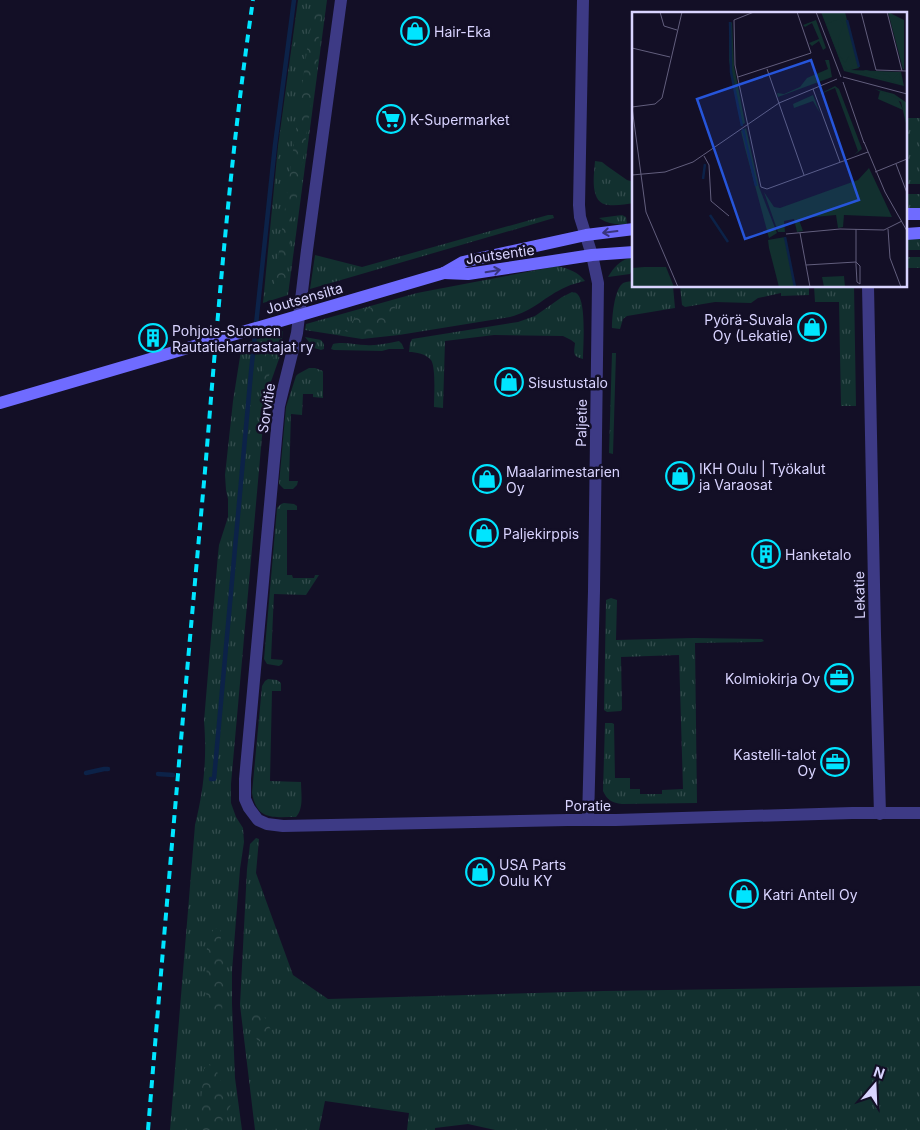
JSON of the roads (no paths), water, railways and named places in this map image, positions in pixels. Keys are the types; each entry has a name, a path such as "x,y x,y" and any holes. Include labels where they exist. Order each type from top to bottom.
{"main road":[{"name":"Joutsentie","path":"444,273 464,262 586,235 632,229"},
{"name":"Joutsentie","path":"444,273 468,274 592,255 632,252"},
{"name":"Joutsensilta","path":"0,404 444,273"}],"street":[{"name":"Sorvitie","path":"258,820 245,799 245,778 279,406 297,333 341,0"},
{"name":"Paljetie","path":"583,0 579,206 580,217 592,255 598,283 594,591 588,820"},
{"name":"Lekatie","path":"868,288 874,625 880,814"},
{"name":"Poratie","path":"258,820 267,824 283,826 920,813"}],"waterway":[{"path":"211,779 214,779 251,372 275,145 294,0"},
{"path":"86,773 108,769"},
{"path":"158,774 173,775"}],"railway":[{"path":"148,1130 225,235 253,0"}],"place":[{"name":"Hair-Eka","path":"415,31"},
{"name":"K-Supermarket","path":"391,119"},
{"name":"Pyörä-Suvala Oy (Lekatie)","path":"812,327"},
{"name":"Pohjois-Suomen Rautatieharrastajat ry","path":"153,338"},
{"name":"Sisustustalo","path":"509,382"},
{"name":"IKH Oulu | Työkalut ja Varaosat","path":"680,476"},
{"name":"Maalarimestarien Oy","path":"487,479"},
{"name":"Paljekirppis","path":"484,533"},
{"name":"Hanketalo","path":"766,554"},
{"name":"Kolmiokirja Oy","path":"839,678"},
{"name":"Kastelli-talot Oy","path":"835,762"},
{"name":"USA Parts Oulu KY","path":"480,872"},
{"name":"Katri Antell Oy","path":"744,894"}]}
